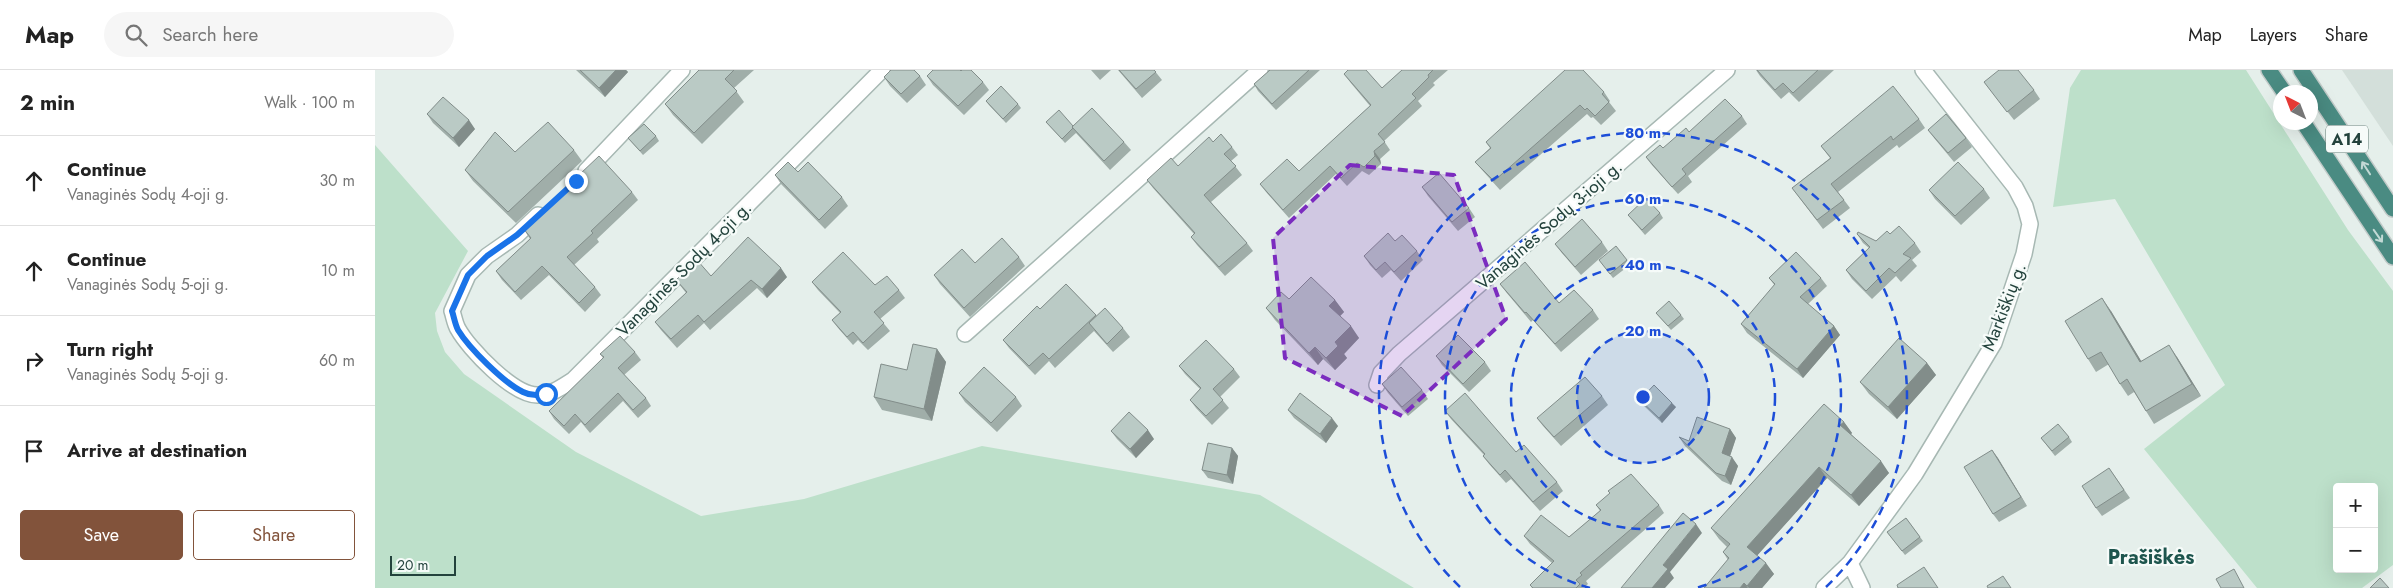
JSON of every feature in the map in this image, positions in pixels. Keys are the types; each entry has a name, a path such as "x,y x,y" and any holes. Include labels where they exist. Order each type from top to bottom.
{"highway":[{"path":"2269,70 2279,85"},
{"name":"A14","path":"2301,70 2393,209"},
{"name":"A14","path":"2308,130 2393,258"}],"street":[{"path":"576,181 682,70"},
{"name":"Vanaginės Sodų 4-oji g.","path":"549,205 517,235 487,256 468,275 452,311 457,328 471,347 513,386 525,393 536,395 546,394 573,380 882,70"},
{"path":"965,334 1260,70"},
{"name":"Vanaginės Sodų 3-ioji g.","path":"1377,385 1381,373 1399,354 1727,70"},
{"name":"Markiškių g.","path":"1824,588 1850,563 1915,474 1994,343 2024,254 2030,224 2025,206 2015,187 1923,70"},
{"path":"1850,563 1862,588"}],"highlighted area":[{"path":"1350,165 1454,175 1506,319 1402,416 1285,358 1273,238"}],"shaded area":[{"path":"2342,70 2393,70 2393,146"}],"green space":[{"path":"2081,70 2246,70 2273,112 2273,130 2284,130 2348,230 2393,291 2393,565 2362,588 2257,588 2144,449 2225,385 2115,199 2053,207 2070,88"},
{"path":"375,145 468,251 435,313 437,331 445,352 464,374 576,452 701,516 804,499 982,446 1260,495 1414,588 375,588"}],"building":[{"path":"580,70 616,70 599,88"},
{"path":"699,70 734,70 725,79 737,91 694,133 665,104"},
{"path":"891,70 914,70 920,76 901,94 884,77"},
{"path":"933,70 971,70 983,82 958,106 927,76"},
{"path":"1119,70 1154,70 1156,72 1136,89"},
{"path":"1270,70 1309,70 1272,104 1254,84"},
{"path":"1348,70 1366,70 1382,88 1402,70 1433,70 1428,75 1429,77 1412,94 1416,98 1378,134 1385,142 1374,151 1375,156 1364,167 1357,163 1341,178 1330,166 1283,210 1260,184 1287,159 1299,171 1371,105 1344,74"},
{"path":"1565,70 1583,70 1604,92 1602,94 1609,102 1595,116 1587,108 1585,110 1580,105 1494,181 1475,162 1491,148 1486,142"},
{"path":"1757,70 1818,70 1793,93 1783,83 1775,90"},
{"path":"1999,70 2018,70 2034,90 2007,112 1984,82"},
{"path":"1001,86 1018,104 1003,119 986,101"},
{"path":"1893,86 1919,119 1893,140 1891,136 1831,184 1844,200 1817,220 1792,188 1831,158 1821,146"},
{"path":"443,97 469,120 453,138 427,114"},
{"path":"1725,99 1742,116 1682,169 1686,174 1672,187 1646,157 1660,145 1663,148 1686,128 1689,132"},
{"path":"1092,108 1124,142 1104,161 1072,127"},
{"path":"1059,110 1073,126 1062,139 1046,122"},
{"path":"1946,114 1966,138 1948,153 1928,130"},
{"path":"548,122 574,150 508,212 465,170 495,132 515,152"},
{"path":"644,124 656,136 640,151 628,138"},
{"path":"1221,134 1232,147 1224,154 1236,166 1204,195 1247,243 1219,267 1191,237 1195,233 1147,180 1171,158 1178,166 1209,137 1213,142"},
{"path":"599,156 632,192 567,257 595,287 579,303 542,266 515,292 496,271 531,238 523,228"},
{"path":"788,162 798,172 808,162 842,197 819,220 775,175"},
{"path":"1958,162 1984,189 1955,216 1929,190"},
{"path":"1439,173 1469,208 1452,222 1422,187"},
{"path":"1646,198 1660,213 1642,230 1628,215"},
{"path":"1582,219 1602,242 1575,267 1555,244"},
{"path":"1899,226 1915,243 1903,254 1911,258 1895,273 1889,268 1866,291 1846,270 1870,247 1857,234 1858,232 1876,241 1887,231 1890,234"},
{"path":"1388,233 1395,241 1402,235 1417,251 1394,272 1385,262 1376,270 1364,256"},
{"path":"748,237 781,268 762,289 751,280 704,322 698,315 671,339 655,322 687,292 676,280 697,260 711,276"},
{"path":"1002,238 1019,257 964,308 934,275 962,249 975,263"},
{"path":"1616,246 1627,260 1610,274 1599,260"},
{"path":"843,252 875,285 887,276 899,290 874,312 884,323 863,343 853,332 847,337 832,320 841,312 812,282"},
{"path":"1796,252 1821,278 1800,297 1834,326 1797,369 1741,324 1775,284 1769,278"},
{"path":"1525,262 1559,303 1574,290 1593,310 1555,344 1500,284"},
{"path":"1311,277 1335,300 1329,306 1351,326 1335,342 1338,346 1326,358 1315,347 1309,353 1266,308 1281,292 1289,299"},
{"path":"1066,284 1096,315 1049,359 1043,353 1029,366 1003,340 1037,306 1040,309"},
{"path":"2102,298 2140,362 2169,345 2192,384 2146,411 2127,379 2120,384 2101,352 2088,359 2065,321"},
{"path":"1669,301 1681,315 1668,326 1656,313"},
{"path":"1105,308 1123,328 1107,344 1089,323"},
{"path":"1458,335 1485,362 1463,384 1436,356"},
{"path":"620,336 635,352 618,368 646,398 633,410 618,393 585,425 575,414 564,426 549,411 604,357 600,354"},
{"path":"1899,338 1927,363 1888,407 1860,382"},
{"path":"1206,340 1234,369 1213,389 1223,400 1206,416 1190,400 1201,388 1179,366"},
{"path":"913,344 937,349 924,409 874,397 881,364 907,370"},
{"path":"984,367 1016,397 991,423 959,393"},
{"path":"1401,367 1422,390 1402,407 1382,384"},
{"path":"1585,377 1602,396 1554,437 1537,418"},
{"path":"1654,385 1672,403 1659,418 1640,400"},
{"path":"1300,393 1332,418 1320,434 1288,410"},
{"path":"1465,393 1516,452 1524,445 1557,482 1533,502 1505,470 1500,475 1483,456 1485,454 1445,411"},
{"path":"1824,404 1844,422 1840,425 1881,461 1851,495 1819,467 1747,547 1766,563 1747,586 1744,583 1740,588 1704,588 1729,558 1723,552 1730,544 1711,528"},
{"path":"1129,412 1148,430 1130,449 1111,431"},
{"path":"1697,417 1730,429 1722,453 1732,457 1725,476 1716,473 1679,437 1689,441"},
{"path":"2058,424 2069,437 2052,451 2041,438"},
{"path":"1208,443 1232,448 1227,475 1202,470"},
{"path":"1992,450 2021,497 1993,514 1964,467"},
{"path":"2109,468 2124,490 2096,508 2082,486"},
{"path":"1631,474 1659,505 1580,573 1582,575 1576,580 1580,584 1576,588 1533,588 1530,585 1554,561 1524,536 1541,515 1569,537 1601,510 1596,505 1610,493 1608,491"},
{"path":"1683,513 1696,524 1663,565 1668,569 1652,588 1621,588"},
{"path":"1906,518 1920,537 1902,551 1887,532"},
{"path":"1924,567 1938,588 1898,588 1897,585"},
{"path":"2234,569 2244,588 2221,588 2216,579"},
{"path":"2003,576 2011,588 1988,588 1987,586"},
{"path":"2380,578 2389,588 2370,588"}],"district":[{"name":"Prašiškės","path":"2151,557"}],"route":[{"path":"546,394 525,393 513,386 471,347 457,328 452,311 468,275 487,256 517,235 576,181"}]}
